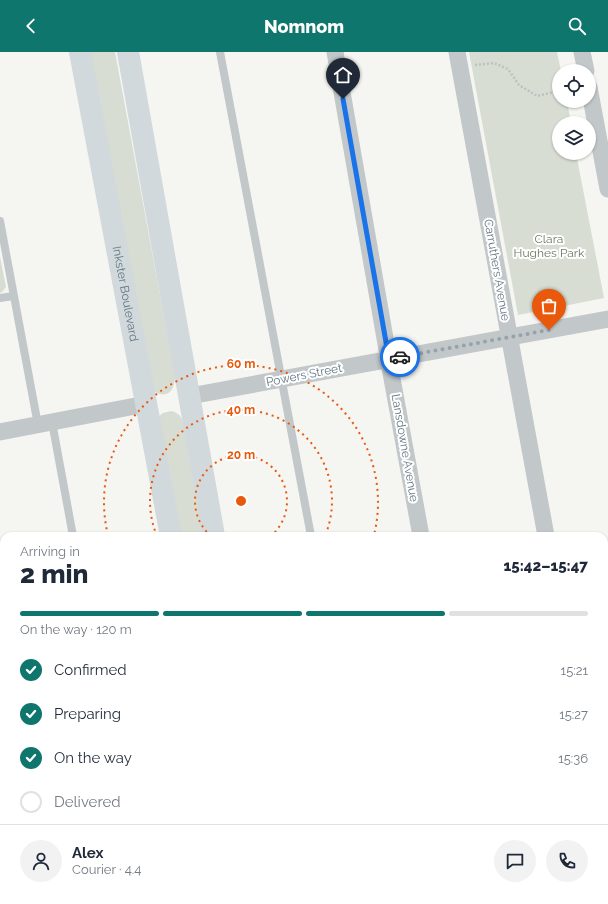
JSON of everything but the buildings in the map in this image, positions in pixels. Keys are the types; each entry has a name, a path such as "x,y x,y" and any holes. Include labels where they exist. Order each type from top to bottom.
{"main road":[{"name":"Inkster Boulevard","path":"80,52 170,532"},
{"path":"128,52 213,532"}],"street":[{"name":"Lansdowne Avenue","path":"335,52 420,532"},
{"name":"Carruthers Avenue","path":"458,52 545,532"},
{"path":"582,52 585,64"},
{"path":"593,108 608,190"},
{"name":"Powers Street","path":"190,396 608,319"},
{"path":"0,432 146,404"}],"lane":[{"path":"220,52 309,532"},
{"path":"0,221 13,296 72,532"},
{"path":"0,298 13,296"}],"path":[{"path":"470,66 494,63 508,68 519,85 537,96 552,93"}],"green space":[{"path":"88,52 115,52 175,376 172,389 167,394 158,394 154,391"},
{"name":"Clara Hughes Park","path":"469,52 557,52 560,64 552,64 552,108 568,108 570,116 552,116 552,160 577,160 604,298 518,315"},
{"path":"0,257 6,287 0,293"},
{"path":"171,411 176,413 182,419 184,424 204,532 176,532 159,416 163,413"}],"way so far":[{"path":"400,357 549,330"}],"route":[{"path":"343,99 389,359 400,357"}]}
